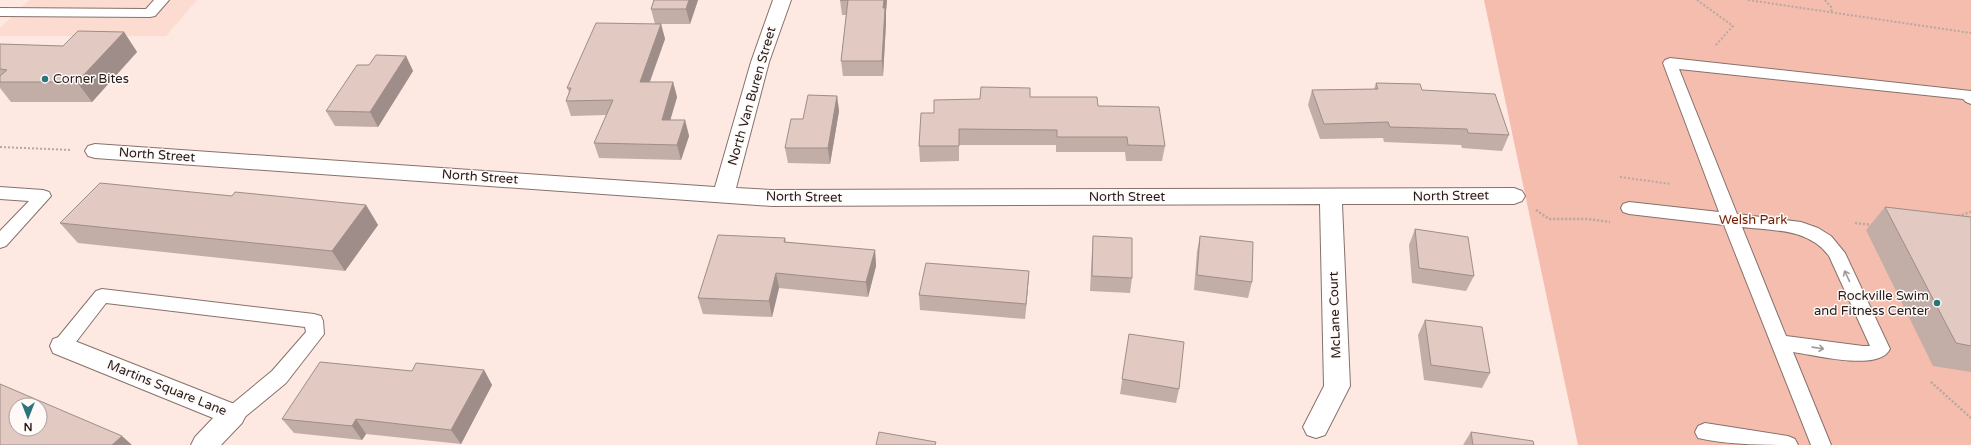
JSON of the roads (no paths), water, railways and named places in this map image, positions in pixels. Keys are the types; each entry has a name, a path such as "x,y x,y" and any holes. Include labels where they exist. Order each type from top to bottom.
{"street":[{"name":"North Van Buren Street","path":"724,193 760,62 782,0"},
{"name":"North Street","path":"95,151 724,193 772,198 1514,196"},
{"name":"McLane Court","path":"1316,427 1337,386 1331,197"},
{"name":"Martins Square Lane","path":"62,346 233,415 204,445"}],"lane":[{"path":"0,12 150,13 162,0"},
{"path":"1821,445 1670,63 1968,95 1971,99"},
{"path":"0,193 43,196 0,242"},
{"path":"1629,208 1730,218 1801,228 1815,232 1828,240 1836,253 1881,348 1873,353 1864,354 1780,343"},
{"path":"62,346 102,296 314,321 315,334 279,377 233,415"},
{"path":"1705,432 1788,445"}],"place":[{"name":"Corner Bites","path":"45,79"},
{"name":"Rockville Swim and Fitness Center","path":"1937,303"}],"park label":[{"name":"Welsh Park","path":"1753,220"}]}
